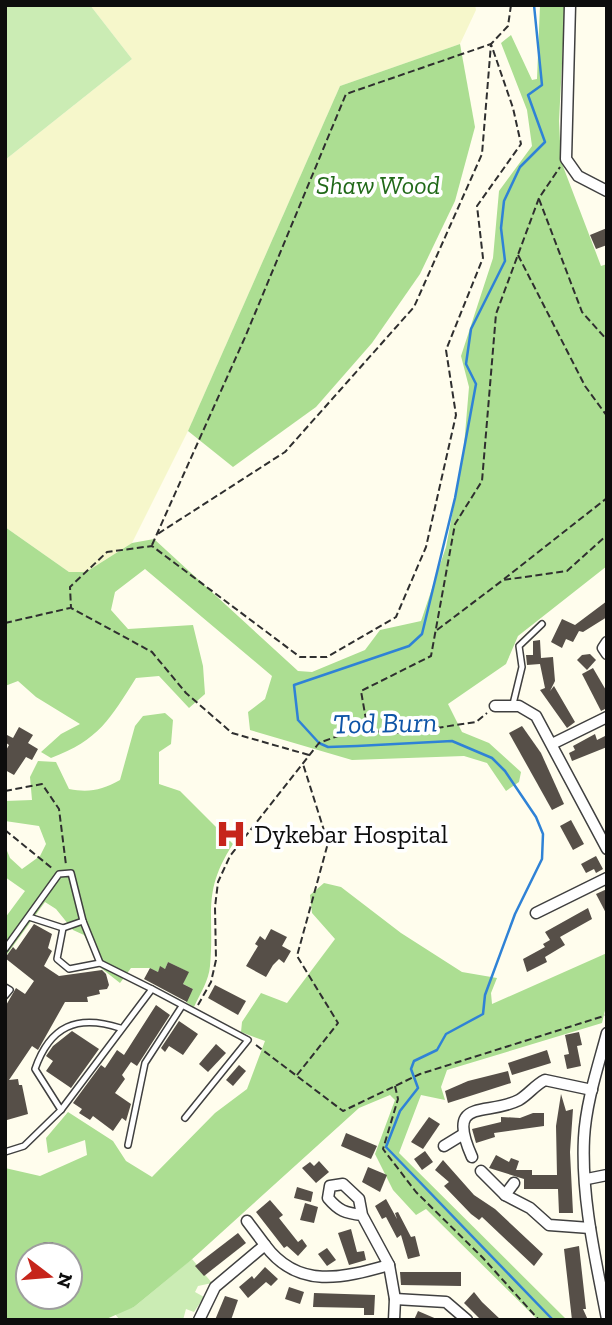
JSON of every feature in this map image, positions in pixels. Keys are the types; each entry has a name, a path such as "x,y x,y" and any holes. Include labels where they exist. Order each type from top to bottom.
{"street":[{"path":"570,5 566,159 578,176 607,191"},
{"path":"607,642 603,648 607,654"},
{"path":"495,706 513,705 531,711 552,744 607,849"},
{"path":"552,744 607,717"},
{"path":"536,913 607,878"},
{"path":"607,1033 592,1090 584,1139 590,1228 607,1319"},
{"path":"472,1157 462,1135 464,1122 472,1112 517,1101 545,1080 592,1090"},
{"path":"444,1146 462,1135"},
{"path":"481,1171 505,1195 530,1208 549,1225 590,1228"},
{"path":"587,1179 607,1175"},
{"path":"505,1195 514,1183"},
{"path":"362,1215 389,1265 395,1299 394,1320"},
{"path":"247,1221 275,1258 309,1275 340,1279 389,1265"},
{"path":"199,1320 215,1287 265,1245"},
{"path":"395,1299 446,1302 467,1320"}],"lane":[{"path":"513,705 522,667 519,646 542,624"},
{"path":"5,949 59,874 72,873 83,921 100,963"},
{"path":"29,916 63,928 83,921"},
{"path":"63,928 57,958 69,969 100,963 248,1040 185,1118"},
{"path":"5,987 9,990 5,996"},
{"path":"5,1152 24,1146 61,1110 99,1062 120,1028 152,989"},
{"path":"128,1145 145,1063 182,1006"},
{"path":"61,1110 35,1069 43,1045 69,1025 97,1021 120,1028"}],"path":[{"path":"152,546 246,335 346,94 491,44 508,26 511,5"},
{"path":"156,535 285,452 414,307 482,154 491,44"},
{"path":"71,608 70,587 107,552 152,546 300,657 327,657 396,617 426,547 456,415 446,350 483,258 477,206 521,144 513,108 491,44"},
{"path":"368,731 361,691 431,656 455,524 482,481 496,314 539,198 566,159"},
{"path":"539,198 582,312 607,340"},
{"path":"518,254 585,386 607,416"},
{"path":"436,631 607,498"},
{"path":"503,580 567,571 607,535"},
{"path":"5,623 71,608 152,652 186,693 232,733 309,755"},
{"path":"194,1012 211,982 216,960 215,907 218,882 230,856 318,743 354,730 403,733 476,722 495,706"},
{"path":"297,1076 338,1023 297,956 328,843 303,762"},
{"path":"5,791 42,784 59,809 67,873"},
{"path":"5,830 59,874"},
{"path":"248,1040 343,1111 394,1085 607,1015"},
{"path":"394,1085 398,1099 383,1149 416,1192 483,1258 539,1320"}],"green space":[{"path":"5,5 90,5 132,59 5,160"},
{"path":"90,5 475,5 476,10 460,44 340,86 188,431 132,543 86,572 69,572 5,527 5,160 132,59"},
{"path":"540,5 565,5 559,121 561,161 601,266 607,264 607,566 518,636 506,664 448,704 462,732 489,743 521,772 519,782 506,791 487,763 464,756 352,760 250,730 248,712 265,699 272,676 145,569 115,592 111,610 128,629 193,625 203,666 205,694 189,708 159,676 136,678 110,717 92,736 51,758 41,752 61,734 80,724 36,697 18,681 5,686 5,527 69,572 86,572 132,543 154,539 298,671 312,672 365,650 380,630 421,621 446,547 463,458 469,387 461,356 493,258 499,191 532,146 527,110 501,43 511,35 532,80 537,79"},
{"name":"Shaw Wood","path":"460,44 475,127 455,201 420,274 372,343 316,407 233,467 188,431 340,86"},
{"path":"165,713 173,720 171,744 159,752 159,784 180,791 233,844 223,861 213,890 209,971 194,1007 186,1002 193,989 183,984 188,972 168,962 165,969 160,967 158,972 150,968 131,968 120,983 101,968 84,935 73,930 56,909 45,902 5,957 5,918 25,891 5,877 5,846 10,858 22,869 40,856 46,844 39,826 5,821 5,801 32,800 30,777 38,761 56,762 69,789 95,790 120,780 135,726 143,716"},
{"path":"324,883 341,887 401,933 462,972 497,978 491,993 492,1004 607,953 607,1002 602,1023 447,1070 441,1087 445,1100 421,1095 399,1153 567,1320 538,1320 426,1209 416,1215 393,1190 375,1154 395,1100 390,1095 359,1108 190,1261 134,1307 104,1320 5,1320 5,1168 40,1176 87,1155 85,1140 48,1153 46,1138 68,1112 113,1141 126,1161 152,1177 215,1113 247,1089 265,1041 241,1032 242,1022 261,993 287,1003 335,939 312,913 310,895"},
{"path":"192,1259 212,1283 198,1286 195,1292 204,1297 194,1312 186,1309 183,1320 120,1320 114,1313 134,1307"}],"building":[{"path":"607,228 607,245 596,249 590,235"},
{"path":"607,601 607,617 583,632 579,631 573,642 566,639 562,648 551,642 562,619 575,625"},
{"path":"540,640 541,658 553,657 555,681 550,691 554,686 575,722 567,728 540,690 545,688 540,664 527,665 526,655 533,655 533,641"},
{"path":"590,654 596,660 587,670 577,660 582,655"},
{"path":"593,668 607,692 607,708 601,711 582,674"},
{"path":"522,726 541,753 564,804 552,810 509,733"},
{"path":"19,727 33,735 28,743 38,749 32,760 26,757 14,775 5,770 5,752 9,745 5,742 5,734 13,738"},
{"path":"595,734 597,740 607,735 607,747 572,761 569,753 575,750 573,746"},
{"path":"571,820 584,844 573,850 560,826"},
{"path":"596,856 603,869 596,873 594,869 586,873 581,864"},
{"path":"607,889 607,915 596,894"},
{"path":"588,908 592,919 560,937 565,945 545,957 547,962 527,972 523,959 545,947 543,944 550,940 545,932"},
{"path":"34,924 52,934 48,948 52,951 44,966 59,976 102,970 109,985 107,989 99,990 100,994 87,997 88,1002 65,1002 38,1050 32,1046 9,1080 18,1079 19,1085 22,1085 28,1114 7,1120 5,1007 16,988 25,994 34,981 5,958 13,947 16,950"},
{"path":"271,929 287,937 282,946 291,951 284,963 279,959 273,965 266,977 246,966 258,946 255,944 260,936 265,940"},
{"path":"168,962 189,972 183,984 193,989 187,1002 144,979 150,968 158,972 160,966 165,969"},
{"path":"215,985 246,1001 238,1015 208,998"},
{"path":"156,1005 170,1015 137,1066 131,1062 122,1075 125,1079 115,1093 131,1104 126,1121 122,1118 113,1131 93,1116 90,1120 79,1113 82,1109 73,1103 101,1065 105,1068 117,1050 124,1055"},
{"path":"179,1021 198,1034 183,1055 169,1046 165,1052 161,1048"},
{"path":"72,1031 99,1049 71,1088 46,1071 53,1061 46,1056 53,1046"},
{"path":"579,1032 582,1045 577,1046 581,1066 567,1069 564,1055 569,1054 565,1035"},
{"path":"216,1044 226,1053 208,1072 199,1064"},
{"path":"547,1050 551,1063 512,1075 508,1063"},
{"path":"239,1065 246,1071 233,1086 226,1080"},
{"path":"508,1071 511,1083 448,1103 445,1091 468,1081"},
{"path":"561,1094 566,1111 573,1109 570,1152 573,1213 559,1213 558,1189 524,1189 524,1179 489,1168 496,1155 509,1162 511,1158 519,1161 516,1170 532,1170 532,1175 557,1175 556,1126"},
{"path":"533,1113 544,1113 544,1126 494,1133 495,1137 476,1143 472,1129 501,1122 501,1117 520,1118"},
{"path":"429,1117 440,1124 423,1149 411,1142"},
{"path":"346,1133 377,1146 371,1159 341,1146"},
{"path":"425,1151 433,1162 422,1170 414,1159"},
{"path":"443,1160 474,1195 495,1209 543,1254 534,1266 482,1217 479,1220 471,1214 444,1186 449,1182 435,1170"},
{"path":"319,1161 329,1172 316,1183 302,1168 310,1162 314,1166"},
{"path":"368,1167 387,1175 380,1192 362,1182"},
{"path":"297,1187 313,1192 311,1202 294,1198"},
{"path":"386,1199 397,1219 395,1213 398,1212 411,1237 415,1236 420,1256 408,1259 401,1235 397,1238 386,1217 382,1219 375,1206"},
{"path":"270,1200 283,1215 279,1218 298,1242 302,1239 307,1246 298,1256 287,1246 284,1248 256,1212"},
{"path":"305,1203 318,1207 314,1223 300,1220"},
{"path":"351,1229 357,1252 364,1251 366,1260 349,1265 338,1233"},
{"path":"238,1233 246,1243 204,1276 195,1266"},
{"path":"579,1246 586,1309 583,1309 588,1320 572,1320 564,1249"},
{"path":"327,1248 336,1260 327,1266 318,1254"},
{"path":"265,1267 278,1279 271,1286 266,1282 248,1298 239,1287 252,1276 254,1279"},
{"path":"400,1272 461,1272 461,1286 401,1285"},
{"path":"289,1287 304,1292 300,1304 285,1299"},
{"path":"474,1292 501,1320 481,1320 464,1303"},
{"path":"314,1293 375,1295 374,1315 364,1315 364,1308 313,1307"},
{"path":"225,1296 238,1300 231,1320 215,1320"},
{"path":"418,1311 439,1320 414,1320"}],"waterway":[{"name":"Tod Burn","path":"534,5 542,85 528,95 545,142 520,167 504,201 501,228 505,261 471,329 466,364 476,384 455,498 422,634 409,646 294,685 298,720 319,743 328,747 452,741 492,758 505,771 536,817 543,834 542,859 515,914 485,995 483,1014 446,1034 437,1050 414,1061 411,1069 418,1088 400,1111 386,1147 553,1320"}],"place":[{"name":"Dykebar Hospital","path":"231,834"}]}
